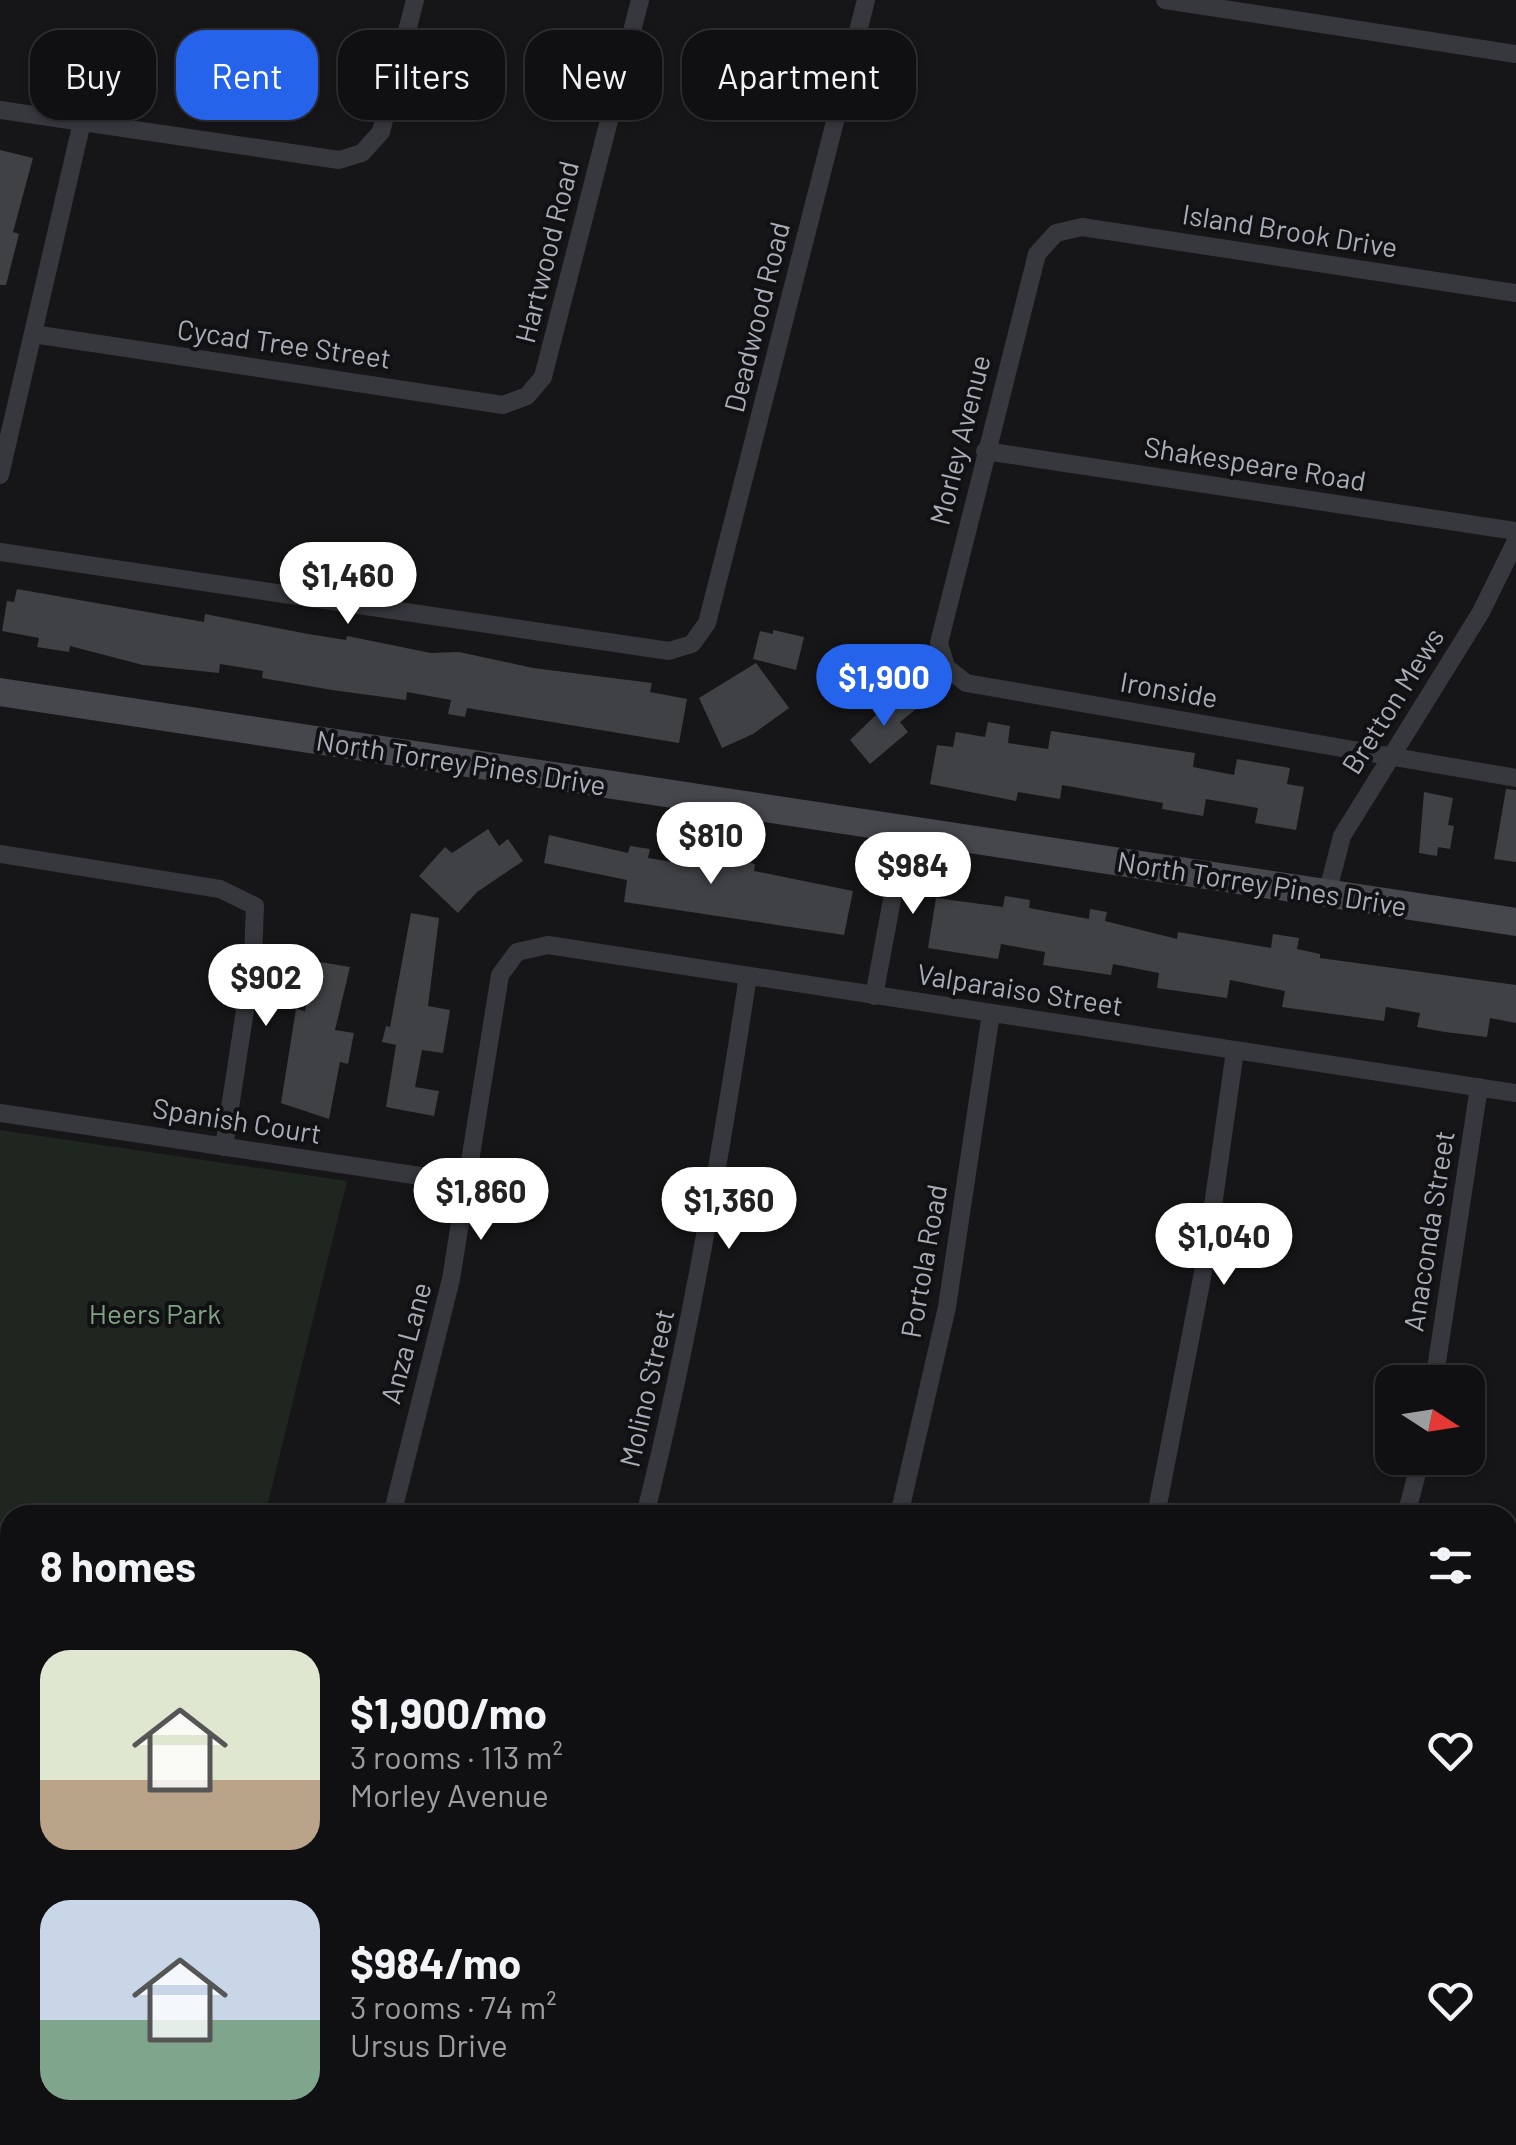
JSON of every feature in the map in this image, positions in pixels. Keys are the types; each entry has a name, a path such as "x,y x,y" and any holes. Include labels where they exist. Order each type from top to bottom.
{"main road":[{"name":"North Torrey Pines Drive","path":"0,692 1516,922"}],"street":[{"path":"0,110 339,160 362,153 381,132 415,0"},
{"name":"Hartwood Road","path":"527,396 543,377 640,0"},
{"name":"Deadwood Road","path":"0,552 669,650 692,644 707,623 866,0"},
{"path":"1164,0 1516,54"},
{"path":"0,475 82,122"},
{"name":"Island Brook Drive","path":"1056,233 1082,226 1516,293"},
{"name":"Morley Avenue","path":"946,667 939,642 985,451 1037,254 1056,233"},
{"name":"Cycad Tree Street","path":"33,334 503,404 527,396"},
{"name":"Shakespeare Road","path":"985,451 1516,531"},
{"name":"Bretton Mews","path":"1327,894 1342,836 1389,755 1482,612 1516,541"},
{"name":"Ironside","path":"946,667 966,683 1516,778"},
{"path":"874,996 904,830"},
{"path":"0,854 220,888 255,906 253,958 224,1146"},
{"name":"Valparaiso Street","path":"517,952 548,945 1516,1094"},
{"name":"Anza Lane","path":"394,1505 451,1278 500,975 517,952"},
{"name":"Molino Street","path":"648,1505 680,1378 706,1242 748,976"},
{"name":"Portola Road","path":"901,1505 947,1307 991,1014"},
{"path":"1158,1505 1205,1262 1235,1050"},
{"name":"Anaconda Street","path":"1437,1365 1479,1088"},
{"name":"Spanish Court","path":"0,1113 467,1183"},
{"path":"1409,1505 1417,1475"}],"green space":[{"name":"Heers Park","path":"0,1130 347,1181 267,1505 0,1505"}],"building":[{"path":"0,150 33,158 13,232 19,234 6,285 0,285"},
{"path":"17,589 204,622 205,614 346,640 347,636 431,653 459,652 533,668 652,683 650,692 687,699 679,743 467,708 465,717 448,714 451,700 407,692 406,700 332,690 262,678 263,671 220,664 219,673 143,665 70,646 69,652 37,647 39,638 2,631 7,601 14,602"},
{"path":"773,630 804,637 796,670 753,659 760,631 773,634"},
{"path":"867,656 871,669 891,662 898,684 836,703 825,669"},
{"path":"756,663 789,708 753,734 722,748 699,698"},
{"path":"901,691 916,709 900,722 908,732 870,764 850,740"},
{"path":"988,722 1010,726 1008,743 1048,749 1051,731 1195,753 1193,767 1234,775 1237,759 1290,768 1287,784 1304,787 1296,830 1255,823 1258,808 1206,799 1203,816 1162,809 1163,803 1062,785 1060,799 1018,792 1016,801 930,784 937,745 953,747 956,732 985,737"},
{"path":"1506,789 1516,790 1516,862 1494,859"},
{"path":"1424,792 1453,798 1448,825 1454,826 1450,849 1438,847 1437,856 1419,853"},
{"path":"488,829 499,846 508,839 523,861 477,892 458,913 419,876 445,847 452,853"},
{"path":"549,835 628,853 630,846 650,849 648,858 709,868 712,856 755,864 754,871 853,891 844,935 624,902 627,880 544,863"},
{"path":"1005,896 1030,900 1029,908 1089,919 1090,909 1107,912 1105,921 1177,939 1178,932 1271,948 1273,934 1299,938 1297,949 1320,954 1320,958 1516,985 1516,1023 1490,1018 1487,1037 1445,1032 1417,1027 1420,1013 1386,1007 1384,1021 1282,1007 1285,991 1230,980 1227,998 1157,988 1159,973 1113,964 1111,975 1043,965 1045,952 1001,944 998,959 928,948 936,898 1003,907"},
{"path":"411,913 439,918 428,1006 450,1010 443,1053 422,1050 415,1087 439,1091 434,1116 386,1107 396,1045 382,1042 386,1026 390,1027"},
{"path":"314,961 350,967 335,1030 354,1033 348,1064 340,1062 329,1119 281,1103 296,1009 305,1011"}]}
